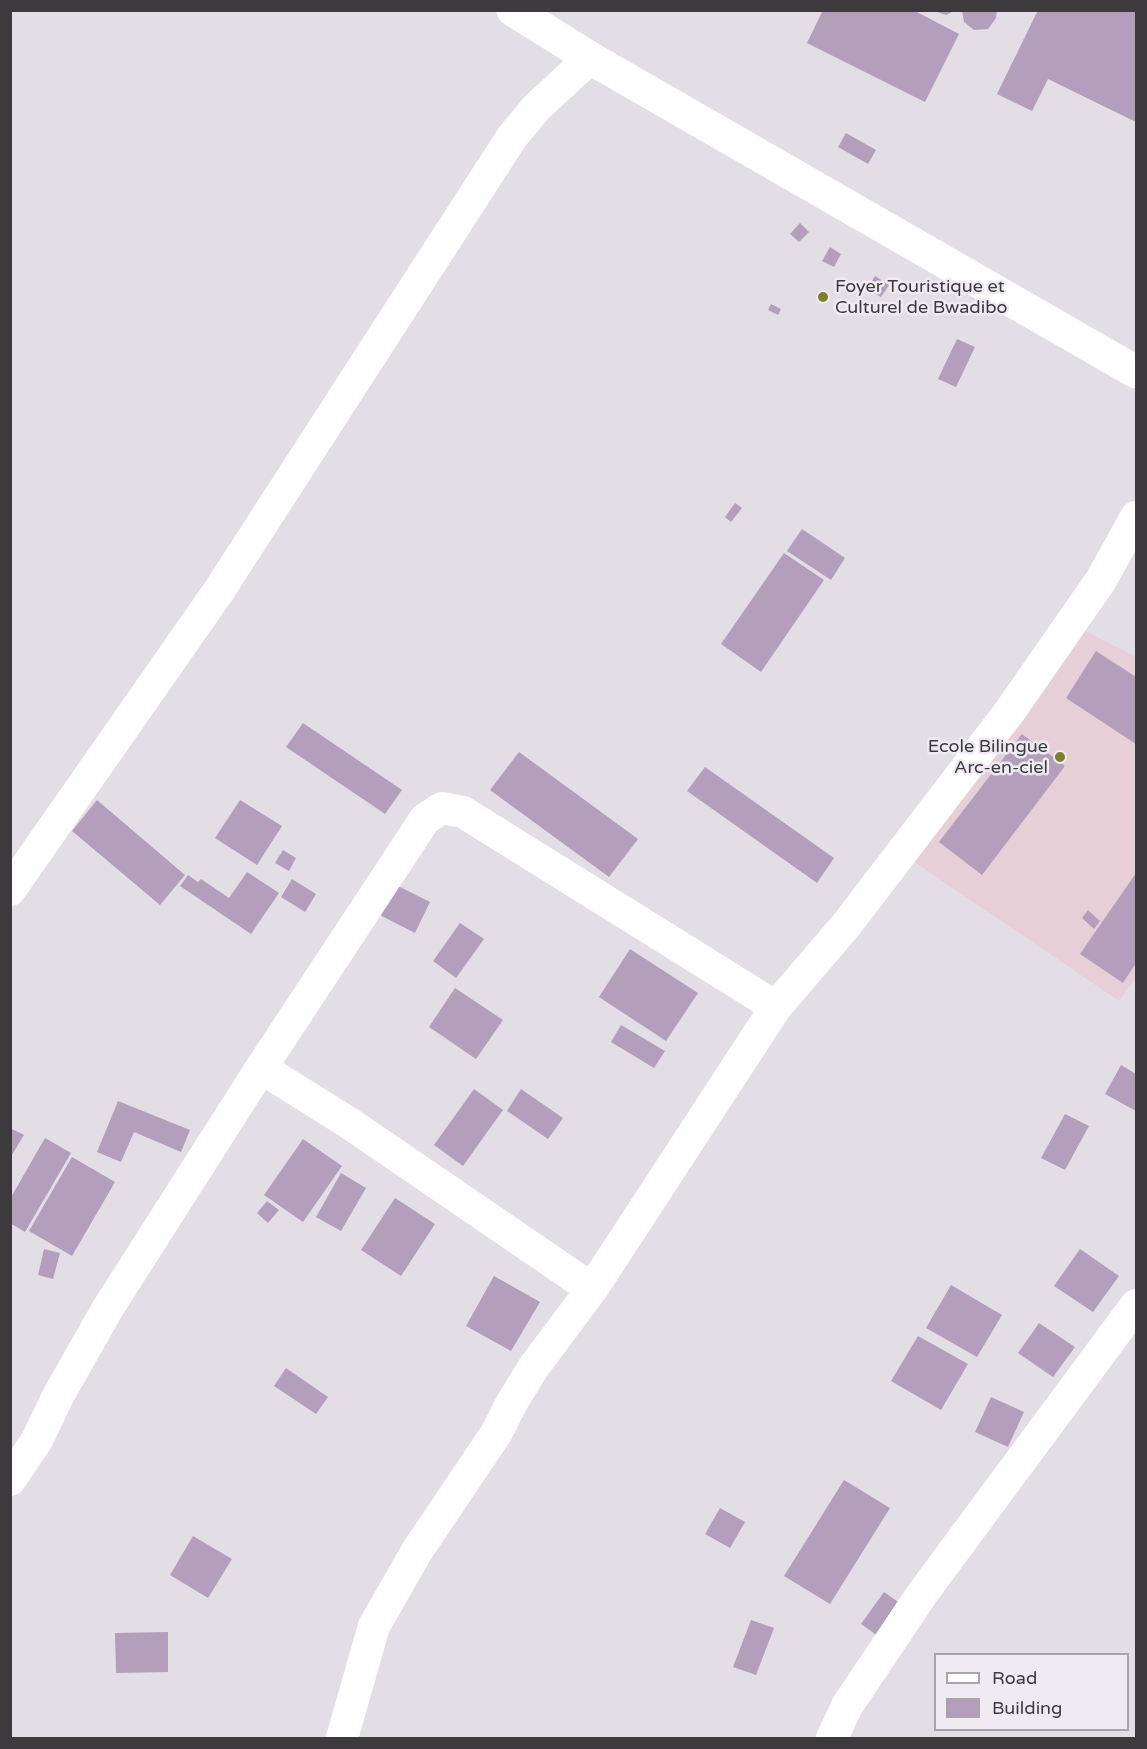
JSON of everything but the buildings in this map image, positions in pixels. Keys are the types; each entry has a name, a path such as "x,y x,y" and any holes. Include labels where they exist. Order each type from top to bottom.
{"main road":[{"path":"513,10 590,58 1137,372"}],"street":[{"path":"10,890 218,592 512,137 537,107 590,58"},
{"path":"342,1738 374,1626 417,1551 497,1432 533,1368 592,1288 776,1007 847,924 1010,711 1101,580 1137,517"},
{"path":"10,1480 37,1440 58,1396 108,1308 261,1068 425,819 442,808 463,812 776,1007"},
{"path":"261,1068 349,1123 592,1288"},
{"path":"832,1738 847,1706 922,1594 1137,1305"}],"shaded area":[{"name":"Ecole Bilingue Arc-en-ciel","path":"1082,629 1136,657 1136,978 1119,1001 907,857"}],"place":[{"name":"Foyer Touristique et Culturel de Bwadibo","path":"823,297"},
{"name":"Ecole Bilingue Arc-en-ciel","path":"1060,757"}]}
